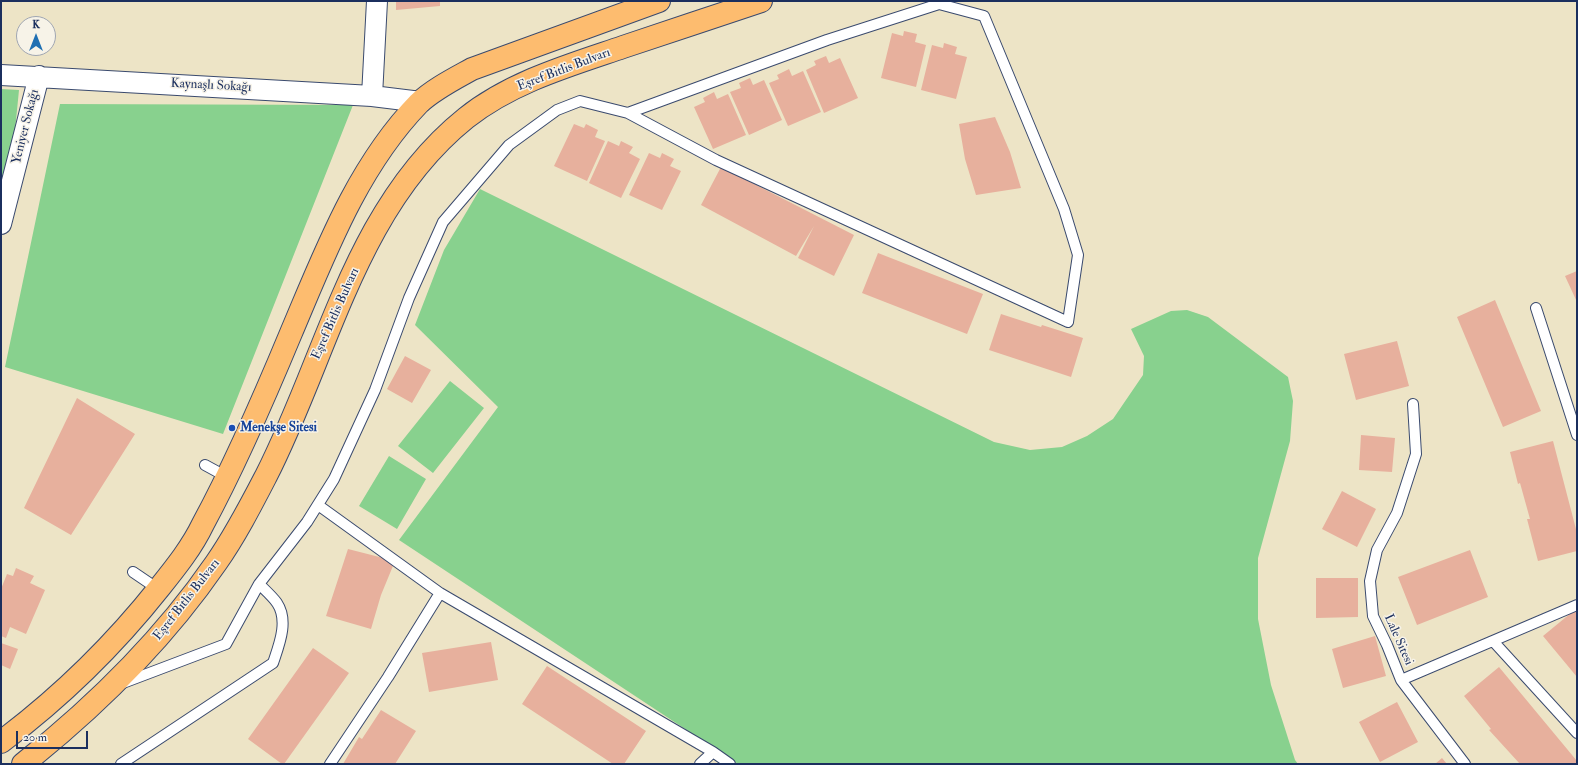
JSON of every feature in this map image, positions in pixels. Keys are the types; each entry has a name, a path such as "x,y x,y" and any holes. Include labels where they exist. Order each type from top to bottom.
{"main road":[{"path":"1,742 81,676 138,615 180,562 202,526 227,477 284,349 322,257 344,213 375,159 398,128 421,102 446,84 472,69 659,1"},
{"name":"Eşref Bitlis Bulvarı","path":"23,764 63,731 109,689 152,644 190,600 218,561 267,474 376,226 418,168 441,143 466,118 495,99 531,80 581,61 761,1"}],"street":[{"path":"372,96 376,1"},
{"name":"Kaynaşlı Sokağı","path":"1,75 372,96 421,102"},
{"name":"Yeniyer Sokağı","path":"1,224 39,76"}],"lane":[{"path":"109,689 193,655 226,644 259,584 307,522 334,479 375,390 409,298 444,222 509,145 557,110 580,101 628,113 716,160 1068,322 1078,256 1064,209 984,16 939,4 827,40 628,113"},
{"path":"1536,308 1577,434"},
{"name":"Lale Sitesi","path":"1413,404 1416,454 1397,513 1377,550 1370,581 1373,616 1387,645 1401,680 1577,605"},
{"path":"205,465 227,477"},
{"path":"318,505 440,593 713,752 730,764"},
{"path":"133,572 158,589"},
{"path":"121,764 272,663 281,637 283,618 277,604 259,584"},
{"path":"330,764 388,677 440,593"},
{"path":"1493,641 1577,733"},
{"path":"1401,680 1465,764"},
{"path":"700,764 713,752"}],"green space":[{"path":"1,89 19,90 10,181 1,216"},
{"path":"60,104 353,105 223,434 5,367"},
{"path":"480,189 994,442 1030,450 1062,447 1087,436 1113,419 1143,375 1144,356 1131,329 1171,311 1187,310 1208,317 1288,377 1293,401 1290,441 1258,558 1258,619 1271,685 1295,760 1298,764 738,764 399,540 498,407 415,325 444,250"},
{"path":"450,381 484,408 433,473 398,446"},
{"path":"389,456 426,479 397,529 359,506"}],"building":[{"path":"396,1 440,1 440,6 396,10"},
{"path":"904,31 917,34 915,42 926,45 916,87 881,78 892,33 903,36"},
{"path":"944,43 957,47 955,54 967,57 956,99 921,90 932,45 943,48"},
{"path":"826,56 829,63 840,58 858,98 824,113 806,70 816,65 814,61"},
{"path":"789,69 792,76 803,71 821,112 788,126 769,83 779,79 777,75"},
{"path":"750,78 753,85 764,80 782,120 749,135 730,92 741,88 739,83"},
{"path":"714,92 717,99 728,94 746,135 713,149 694,107 705,102 703,98"},
{"path":"995,117 1010,152 1021,188 976,195 965,159 959,124"},
{"path":"574,124 584,128 586,124 598,130 595,137 605,141 587,181 554,166"},
{"path":"608,141 619,146 621,141 633,147 629,153 640,159 621,198 589,183"},
{"path":"649,153 660,158 662,153 674,159 670,166 681,171 662,210 629,195"},
{"path":"721,167 854,235 834,276 798,258 814,226 796,256 701,205"},
{"path":"878,253 983,294 967,334 862,293"},
{"path":"1577,271 1577,302 1565,276"},
{"path":"1495,300 1541,411 1503,427 1457,317"},
{"path":"1001,314 1041,327 1042,325 1083,338 1071,377 989,350"},
{"path":"1397,341 1409,386 1356,400 1344,354"},
{"path":"405,356 431,370 412,403 387,389"},
{"path":"77,398 135,434 71,535 24,508"},
{"path":"1361,435 1395,438 1392,472 1359,470"},
{"path":"1553,441 1577,533 1577,551 1538,561 1527,519 1530,519 1520,483 1518,484 1510,452"},
{"path":"1342,491 1376,509 1357,547 1322,529"},
{"path":"348,549 395,561 381,595 371,629 326,616"},
{"path":"1470,550 1488,597 1417,625 1398,577"},
{"path":"16,568 34,576 30,583 45,590 26,634 10,627 6,638 1,636 1,589 7,574 13,576"},
{"path":"1316,578 1358,578 1358,617 1316,618"},
{"path":"1577,608 1577,677 1543,636"},
{"path":"1375,636 1386,676 1343,688 1332,649"},
{"path":"491,642 498,680 429,692 422,653"},
{"path":"1,643 18,649 10,669 1,665"},
{"path":"313,648 349,673 284,764 282,764 248,739"},
{"path":"547,666 646,731 624,764 613,764 522,704"},
{"path":"1499,667 1577,761 1577,764 1520,764 1489,730 1491,729 1464,696"},
{"path":"1397,702 1418,742 1380,762 1359,722"},
{"path":"381,710 416,731 395,764 343,764 359,737 362,739"},
{"path":"1442,758 1447,764 1435,764"}],"place":[{"name":"Menekşe Sitesi","path":"232,428"}]}
